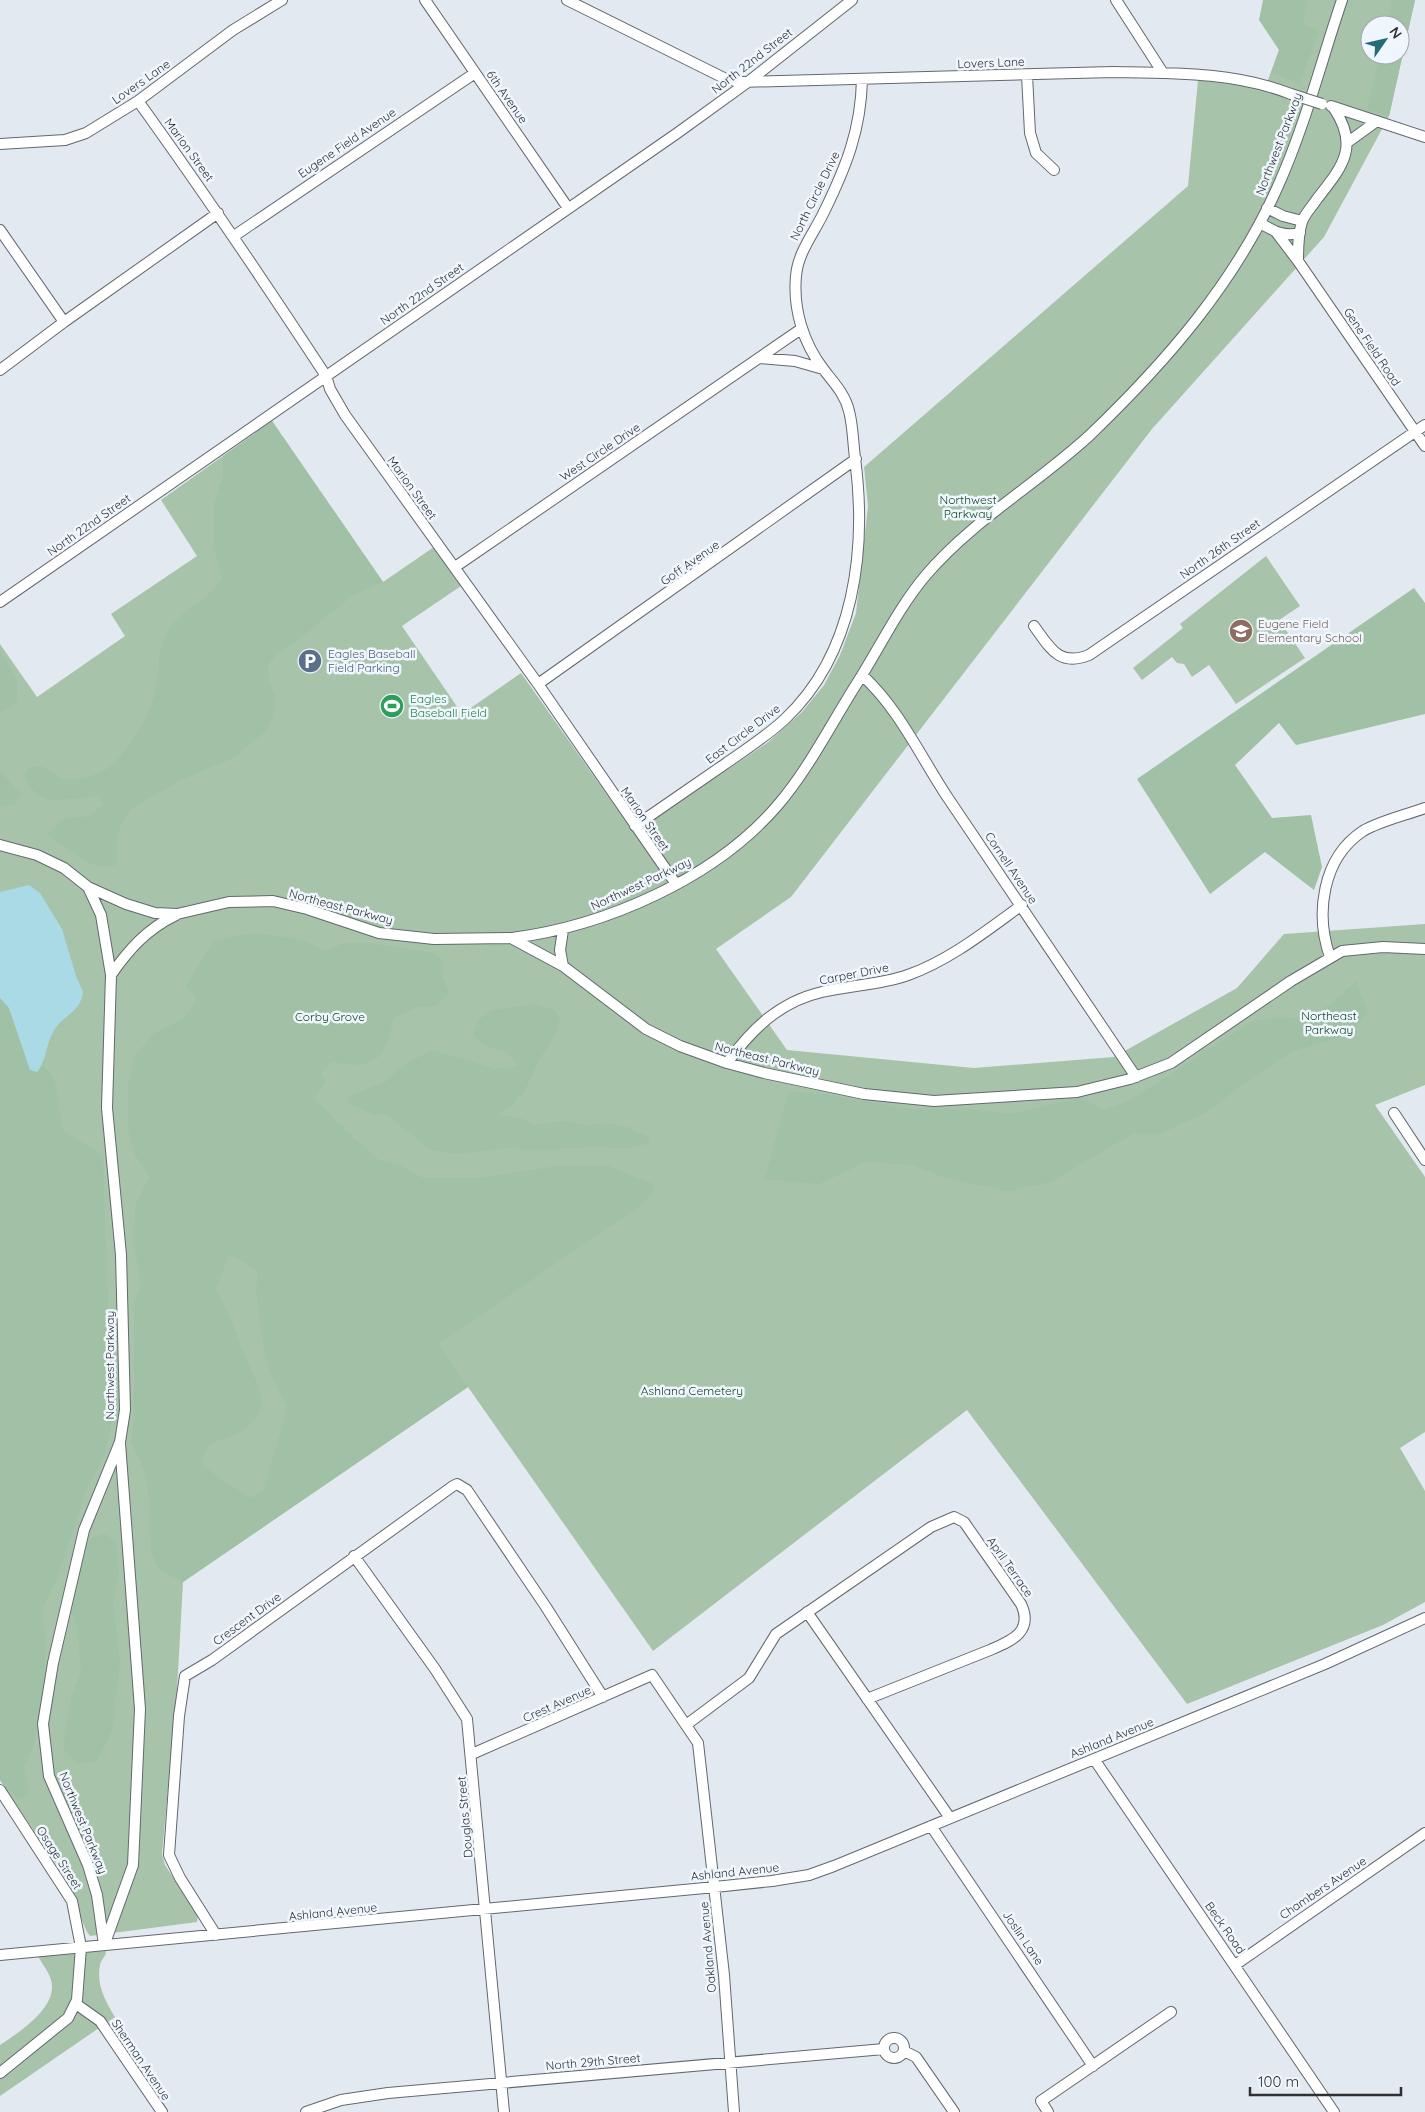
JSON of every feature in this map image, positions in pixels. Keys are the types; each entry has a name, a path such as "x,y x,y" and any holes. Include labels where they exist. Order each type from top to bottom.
{"street":[{"name":"Lovers Lane","path":"0,144 65,140 86,133 138,101 233,30 282,0"},
{"name":"6th Avenue","path":"425,0 568,208"},
{"name":"Lovers Lane","path":"567,0 726,79 748,82 1163,73 1261,83 1425,137"},
{"name":"North 22nd Street","path":"0,602 748,82 852,0"},
{"path":"1116,0 1163,73"},
{"name":"Northwest Parkway","path":"511,938 562,930 610,913 676,884 734,847 778,804 862,675 905,602 944,555 974,528 1076,447 1161,364 1218,292 1260,223 1267,208 1294,144 1342,0"},
{"name":"Eugene Field Avenue","path":"234,236 475,73"},
{"path":"1027,75 1030,133 1036,153 1054,170"},
{"name":"North Circle Drive","path":"856,459 849,409 841,391 810,350 802,329 797,306 796,275 803,249 843,172 854,140 861,105 862,79"},
{"name":"Marion Street","path":"138,101 234,236 326,376 330,389 345,415 538,684 676,884"},
{"path":"1298,261 1302,221 1341,166 1348,142 1345,126 1333,107"},
{"path":"1348,142 1377,121"},
{"path":"1267,208 1283,216 1302,221"},
{"path":"0,370 64,322 218,213"},
{"path":"1260,223 1276,232 1289,236 1300,233"},
{"path":"0,230 64,322"},
{"name":"Gene Field Road","path":"1276,232 1425,446"},
{"name":"West Circle Drive","path":"454,567 802,329"},
{"path":"759,358 795,361 823,369"},
{"name":"North 26th Street","path":"1034,626 1060,657 1076,660 1089,655 1425,425"},
{"name":"Goff Avenue","path":"538,684 856,459"},
{"name":"East Circle Drive","path":"635,826 750,747 785,719 807,693 825,666 840,636 853,589 860,524 860,491 856,459"},
{"name":"Cornell Avenue","path":"862,675 898,714 946,794 1136,1077"},
{"path":"1330,957 1324,938 1321,915 1330,873 1344,850 1353,839 1374,825 1425,808"},
{"name":"Northeast Parkway","path":"0,845 37,855 64,868 88,887 126,904 156,913 177,914 229,902 272,901 307,909 379,933 434,939 511,938 539,951 563,966 646,1029 680,1046 727,1063 864,1094 934,1101 1077,1092 1136,1077 1171,1063 1330,957 1355,949 1383,947 1425,949"},
{"name":"Northwest Parkway","path":"88,887 101,915 111,975 107,1108 121,1255 125,1410 120,1442 84,1530 53,1663 43,1724 49,1776 88,1865 97,1895 104,1945"},
{"name":"Carper Drive","path":"727,1063 748,1034 786,1005 822,992 871,985 909,975 952,953 1022,906"},
{"path":"111,975 124,955 141,937 177,914"},
{"path":"562,930 560,950 563,966"},
{"path":"1394,1113 1425,1160"},
{"path":"104,1945 133,1865 140,1745 140,1709 120,1442"},
{"name":"Crescent Drive","path":"216,1935 180,1878 168,1855 179,1716 185,1676 212,1660 354,1556 457,1484 467,1490 603,1697"},
{"name":"April Terrace","path":"807,1612 931,1527 954,1517 964,1522 1025,1613 1024,1624 1020,1633 1010,1641 867,1699"},
{"name":"Douglas Street","path":"354,1556 462,1707 467,1719 472,1754 504,2112"},
{"path":"686,1725 749,1678 776,1634 807,1612 950,1818"},
{"name":"Ashland Avenue","path":"0,1955 715,1887 809,1875 1325,1664 1425,1618"},
{"name":"Crest Avenue","path":"472,1754 652,1675"},
{"name":"Oakland Avenue","path":"652,1675 698,1743 724,1975 734,2112"},
{"name":"Beck Road","path":"1094,1759 1334,2112"},
{"name":"Osage Street","path":"0,1790 72,1901 81,1947 76,2004"},
{"name":"Joslin Lane","path":"931,1826 1093,2066"},
{"name":"Chambers Avenue","path":"1235,1966 1425,1833"},
{"path":"0,2073 58,2028 68,2018 76,2004"},
{"name":"Sherman Avenue","path":"76,2004 100,2021 162,2112"},
{"path":"1048,2112 1041,2101 1171,2012"},
{"name":"North 29th Street","path":"884,2049 886,2042 893,2038 900,2040 904,2051 916,2056 954,2112"},
{"name":"North 29th Street","path":"306,2112 341,2100 501,2083 884,2049"},
{"name":"North 29th Street","path":"884,2049 891,2058 899,2057 904,2051"}],"green space":[{"path":"1263,0 1307,0 1303,24 1319,30 1300,84 1271,73 1279,50 1259,20"},
{"path":"1282,0 1415,0 1410,22 1410,15 1360,15 1360,65 1400,65 1389,116 1324,237 1152,429 791,897 716,949 787,1050 974,1068 1114,1057 1237,988 1284,934 1425,924 1425,1085 1375,1105 1425,1177 1425,1432 1400,1448 1425,1491 1425,1602 1383,1625 1187,1704 967,1410 653,1651 468,1387 183,1582 177,1691 162,1854 165,1865 198,1915 197,1922 90,1936 84,1925 69,1883 0,1780 0,644 37,697 125,636 111,614 197,556 161,500 272,421 383,582 434,547 461,586 402,626 462,714 521,673 634,833 767,743 802,712 824,685 840,655 856,613 868,506 864,467 1188,186 1198,80 1265,88 1279,50"},
{"path":"1392,0 1415,0 1410,22 1410,15 1389,15"},
{"path":"1378,65 1400,65 1389,116 1367,110"},
{"path":"272,421 383,582 352,596 303,636 276,655 268,665 269,679 275,697 273,715 267,730 233,758 181,780 133,808 121,824 117,839 117,864 108,867 90,863 71,852 47,834 62,819 89,816 103,804 99,797 66,800 46,799 38,795 31,787 25,775 29,768 36,767 46,768 66,779 90,776 103,771 119,757 140,730 154,696 161,647 168,631 173,623 216,587 222,579 214,549 214,504 223,476 223,456"},
{"path":"1266,556 1300,606 1279,620 1305,658 1236,704 1209,665 1192,677 1184,664 1177,663 1172,657 1142,680 1133,668 1183,628 1180,624"},
{"path":"1414,588 1425,603 1425,714 1296,745 1279,723 1235,765 1272,818 1311,815 1322,867 1314,890 1265,852 1210,894 1137,779"},
{"path":"0,649 17,680 17,701 0,712"},
{"path":"0,771 21,794 16,804 0,808"},
{"name":"Corby Grove","path":"250,933 279,936 307,942 325,951 344,943 370,943 434,953 443,961 443,977 449,993 436,1006 418,1007 393,1018 387,1043 382,1052 369,1063 359,1065 332,1062 321,1074 326,1081 315,1099 339,1124 379,1160 399,1165 423,1178 478,1178 564,1165 606,1165 653,1184 655,1191 640,1206 438,1344 468,1387 183,1582 158,1569 151,1552 148,1489 145,1472 131,1442 134,1419 134,1301 141,1286 133,1237 136,1202 150,1177 135,1155 128,1130 128,1085 135,1056 153,1034 170,1026 190,1012 196,997 185,987 214,941","holes":["229,1255 244,1262 258,1273 256,1293 265,1355 272,1378 287,1408 264,1490 251,1498 218,1477 201,1462 204,1453 212,1443 233,1436 243,1430 259,1414 261,1406 258,1387 216,1289"]},
{"path":"1356,981 1368,1012 1351,1034 1292,1052 1245,1083 1209,1111 1160,1134 1134,1133 1051,1182 1008,1191 949,1179 911,1165 866,1162 819,1184 765,1179 788,1092 826,1094 909,1109 972,1109 1009,1114 1081,1098 1104,1110 1130,1100 1254,1020 1305,1017 1330,1005"},
{"path":"0,998 9,1008 30,1069 37,1072 43,1065 54,1077 63,1130 103,1156 112,1422 105,1454 87,1489 57,1579 41,1612 46,1642 44,1682 35,1741 24,1768 29,1795 21,1798 8,1792 0,1780"},
{"path":"537,1004 556,1011 560,1020 556,1034 540,1058 525,1090 513,1104 499,1114 520,1118 536,1125 561,1121 587,1125 609,1123 630,1128 650,1138 647,1144 628,1148 592,1147 536,1150 507,1148 457,1154 431,1150 385,1114 374,1115 347,1103 348,1096 385,1082 403,1065 432,1050 496,1069 518,1066 507,1052 484,1046 473,1035 478,1020 492,1010"},
{"path":"105,1534 116,1542 119,1576 113,1602 120,1661 112,1731 96,1762 77,1764 63,1750 71,1697 81,1673 78,1633 72,1611 77,1577 88,1538"},
{"path":"106,1951 100,1965 99,1979 105,1999 115,2017 0,2096 0,2045 17,2034 35,2018 49,2000 52,1990 50,1977 38,1956"}],"water":[{"path":"29,885 40,893 62,929 76,976 83,992 75,1010 61,1021 53,1032 37,1072 30,1070 9,1008 0,998 0,892"}],"place":[{"name":"Eugene Field Elementary School","path":"1241,631"},
{"name":"Eagles Baseball Field Parking","path":"310,661"},
{"name":"Eagles Baseball Field","path":"392,706"}],"park label":[{"name":"Ashland Cemetery","path":"692,1391"}]}
